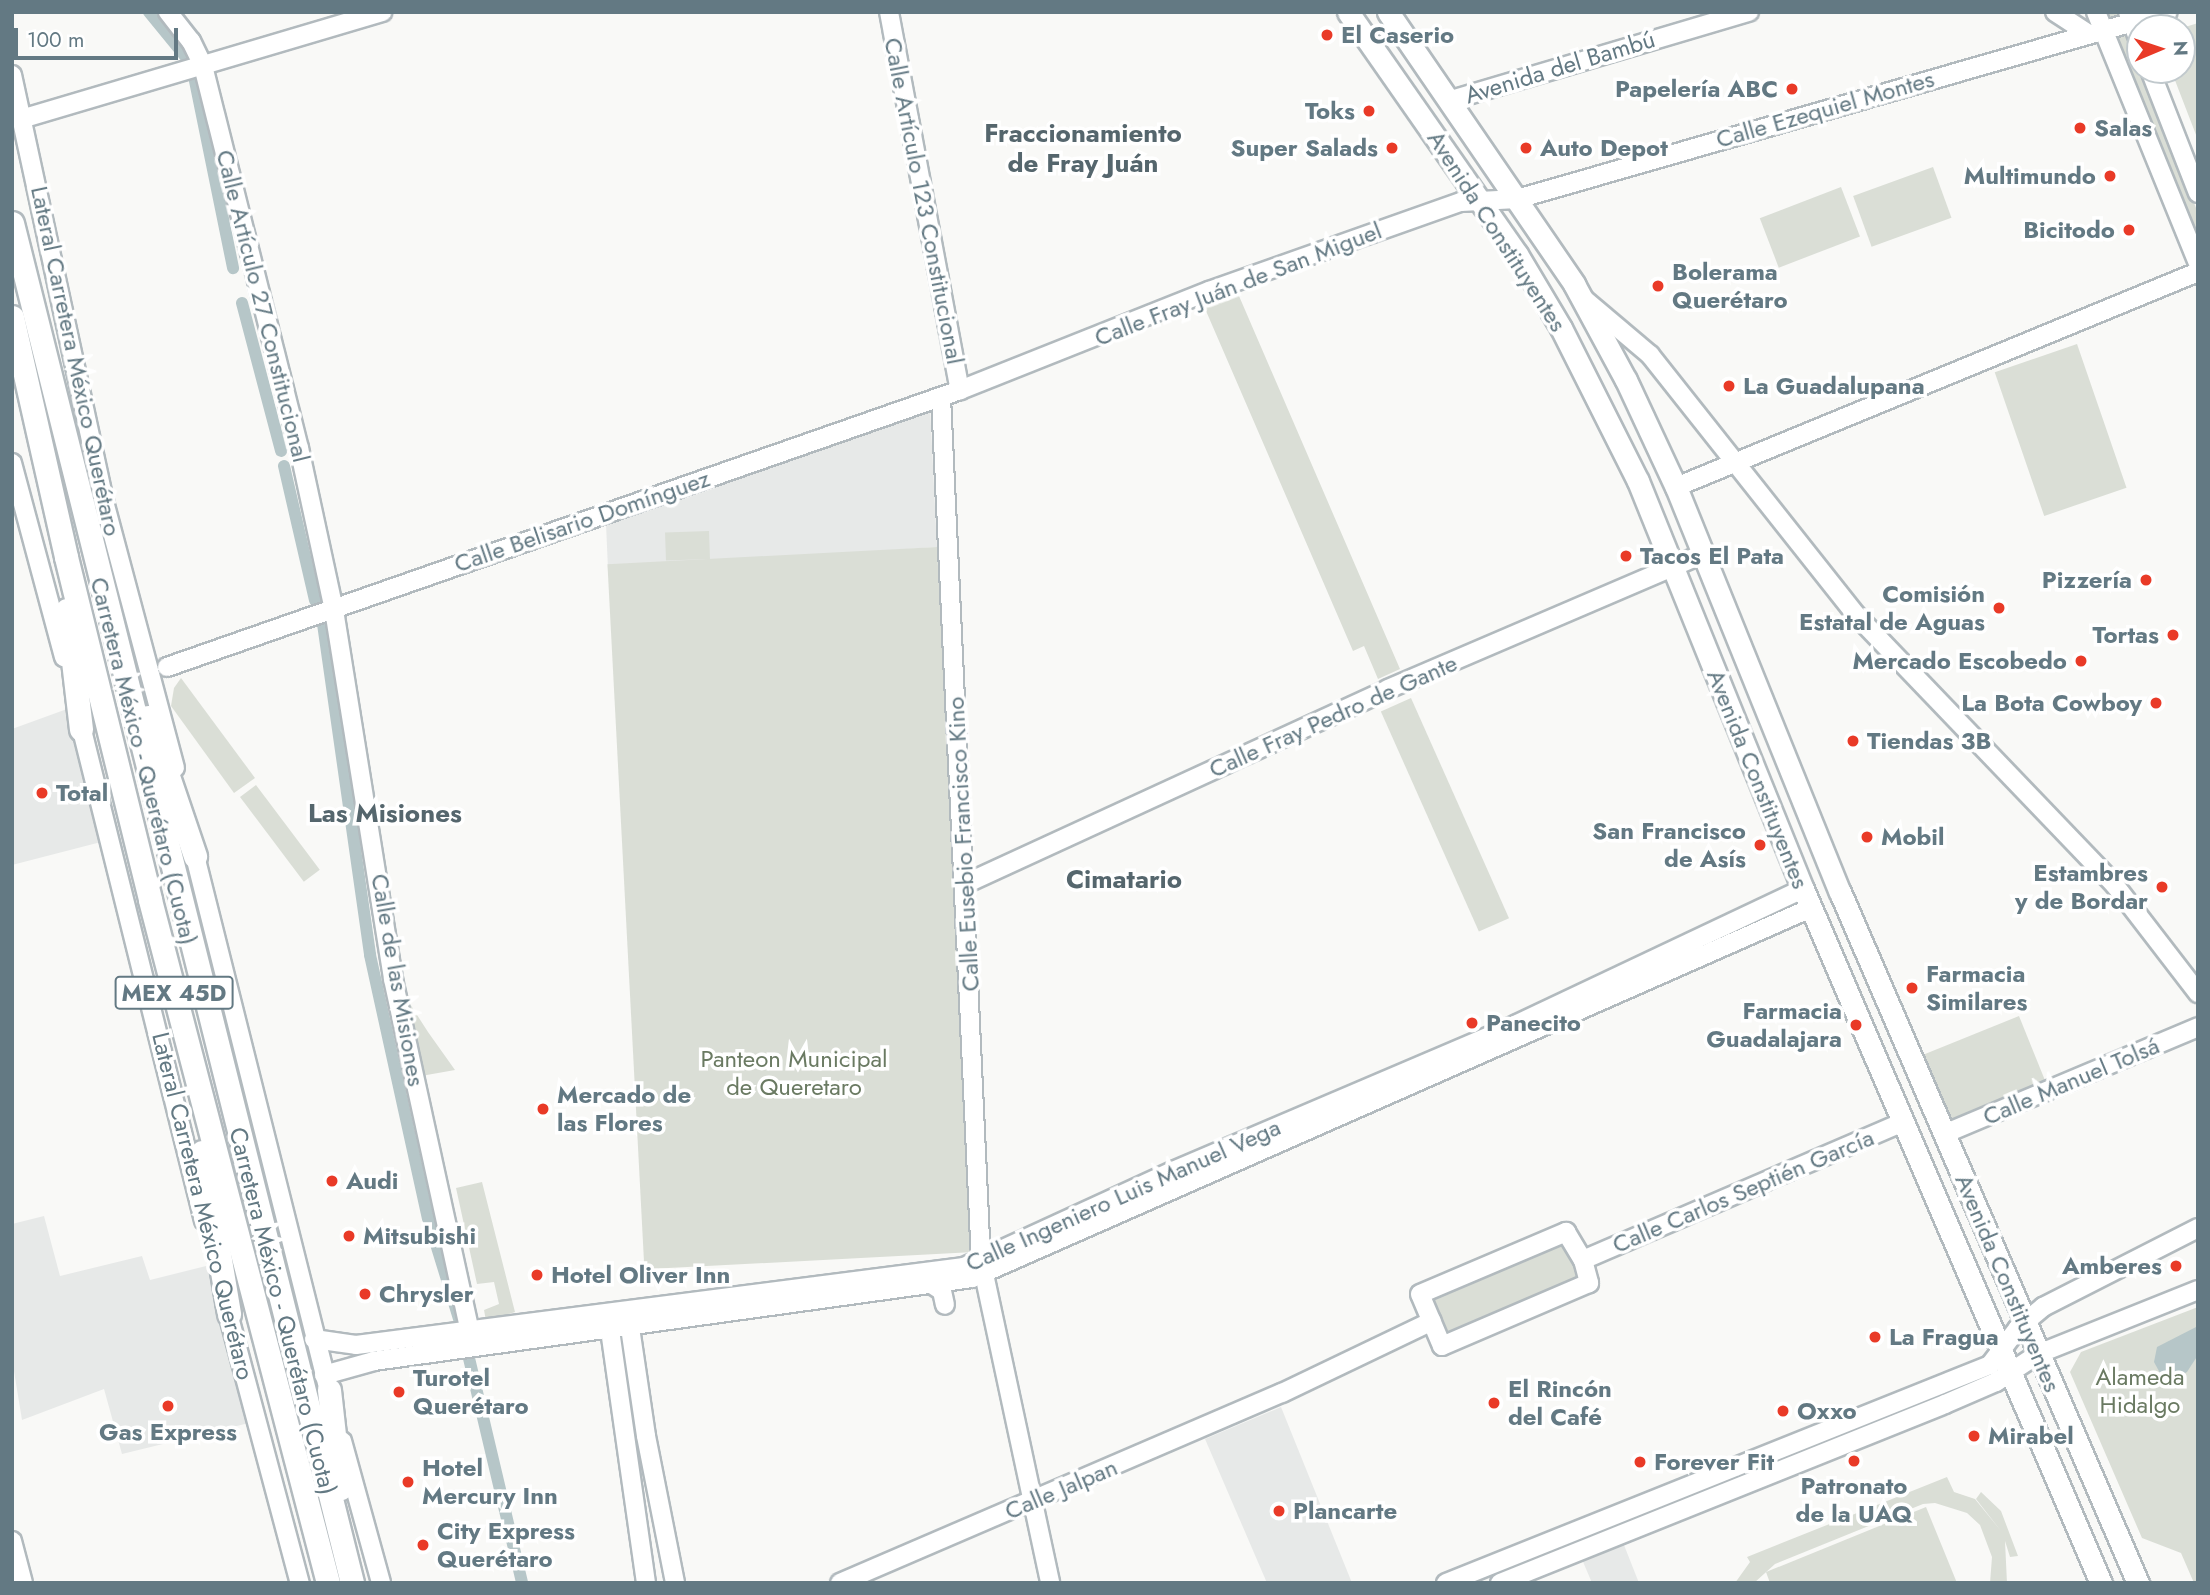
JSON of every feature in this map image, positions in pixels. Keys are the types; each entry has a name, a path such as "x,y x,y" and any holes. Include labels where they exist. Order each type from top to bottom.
{"highway":[{"name":"Carretera México - Querétaro (Cuota)","path":"12,223 91,549 351,1582"},
{"name":"Carretera México - Querétaro (Cuota)","path":"12,317 34,399 65,557 194,1072 328,1583"},
{"path":"12,353 34,399"},
{"path":"91,549 122,630 195,856"},
{"path":"65,557 67,617 81,729"},
{"path":"194,1072 203,1163 229,1314"},
{"path":"326,1383 351,1582"}],"main road":[{"name":"Calle Artículo 27 Constitucional","path":"168,12 191,41 203,66 299,448 334,610"},
{"path":"21,119 383,12"},
{"name":"Calle Artículo 123 Constitucional","path":"889,12 960,390"},
{"name":"Avenida Constituyentes","path":"1348,12 1481,200 1561,328 1638,481 1807,899 2101,1583"},
{"name":"Avenida Constituyentes","path":"1388,12 1451,100 1583,299 1676,487 2024,1324 2138,1583"},
{"name":"Avenida del Bambú","path":"1451,100 1749,12"},
{"path":"2055,12 2095,32"},
{"path":"2096,12 2095,32 2198,263"},
{"name":"Calle Ezequiel Montes","path":"1481,200 1517,199 2095,32 2126,20"},
{"name":"Lateral Carretera México Querétaro","path":"12,75 105,505 161,708 195,856 224,1001 381,1583"},
{"path":"2155,84 2198,193"},
{"name":"Calle Fray Juán de San Miguel","path":"997,376 1271,268 1461,202 1481,200"},
{"path":"1676,487 2198,272"},
{"path":"1583,299 1650,355 1856,615 2113,884 2198,993"},
{"name":"Calle Belisario Domínguez","path":"167,667 997,376"},
{"name":"Calle Eusebio Francisco Kino","path":"941,397 983,1275 1034,1499 1050,1583"},
{"name":"Lateral Carretera México Querétaro","path":"12,463 81,729 163,1018 229,1314 300,1583"},
{"name":"Calle Fray Pedro de Gante","path":"965,884 1388,689 1703,554"},
{"name":"Calle de las Misiones","path":"334,610 387,948 472,1340"},
{"path":"145,645 167,667 161,708"},
{"name":"Calle Ingeniero Luis Manuel Vega","path":"629,1317 933,1285 983,1275 1176,1179 1517,1024 1696,950 1807,899"},
{"name":"Calle Manuel Tolsá","path":"1944,1134 2198,1027"},
{"name":"Calle Carlos Septién García","path":"1583,1260 1903,1122"},
{"path":"1446,1583 1978,1370 1990,1364 2024,1324 2043,1307 2198,1228"},
{"path":"1566,1232 1583,1260 1589,1283 1442,1346 1420,1294 1566,1232"},
{"name":"Calle Ingeniero Luis Manuel Vega","path":"326,1383 374,1361 472,1340 945,1271 983,1275"},
{"path":"933,1285 942,1291 945,1305"},
{"path":"1500,1583 1934,1409 2011,1373 2038,1353 2198,1290"},
{"path":"629,1317 646,1436 675,1583"},
{"path":"609,1320 646,1583"},
{"name":"Calle Jalpan","path":"840,1583 1282,1393 1432,1321"},
{"name":"Calle Ingeniero Luis Manuel Vega","path":"314,1339 356,1345 472,1340"},
{"path":"12,1541 23,1583"}],"shaded area":[{"path":"930,406 937,547 608,569 606,524"},
{"path":"67,709 101,842 12,865 12,729"},
{"path":"44,1216 60,1276 142,1256 150,1280 210,1265 249,1423 122,1454 104,1389 22,1420 12,1359 12,1224"},
{"path":"2198,1326 2198,1355 2187,1372 2176,1378 2160,1373 2154,1362 2157,1347"},
{"name":"Plancarte","path":"1281,1407 1352,1583 1267,1583 1205,1439"},
{"path":"1622,1540 1639,1583 1592,1583 1581,1557"}],"green space":[{"path":"2103,12 2119,12 2126,30 2126,70"},
{"path":"2196,24 2198,140 2176,84 2196,84"},
{"path":"2132,84 2147,84 2198,213 2198,251"},
{"path":"1933,167 1951,218 1872,247 1853,196"},
{"path":"1841,187 1860,236 1779,268 1760,218"},
{"path":"1236,289 1400,669 1378,679 1364,646 1353,651 1203,304"},
{"path":"2077,344 2126,488 2044,516 1995,372"},
{"path":"709,531 710,559 666,561 665,533"},
{"name":"Panteon Municipal de Queretaro","path":"937,547 974,1252 644,1269 607,564"},
{"path":"181,678 255,778 234,793 171,706 174,688"},
{"path":"1411,698 1509,918 1479,932 1381,711"},
{"path":"256,785 320,870 304,882 240,797"},
{"path":"410,1004 455,1070 421,1076 404,1006"},
{"path":"2019,1016 2046,1083 1946,1123 1919,1056"},
{"path":"482,1182 515,1312 486,1321 484,1310 499,1304 494,1282 477,1284 456,1188"},
{"path":"1561,1236 1580,1279 1445,1339 1426,1296"},
{"name":"Alameda Hidalgo","path":"2198,1307 2198,1583 2194,1583 2181,1553 2142,1538 2070,1372 2081,1352"},
{"path":"1947,1477 1954,1492 1975,1499 2001,1531 1976,1499 1981,1492 2001,1511 2018,1556 2010,1557 2005,1541 2007,1583 1990,1583 1992,1557 1980,1525 1967,1513 1935,1503 1923,1504 1775,1564 1754,1583 1735,1583 1750,1562 1747,1557"},
{"path":"1926,1507 1957,1583 1770,1583 1766,1572"}],"waterway":[{"path":"149,12 186,57"},
{"path":"195,81 233,268"},
{"path":"242,303 281,451"},
{"path":"284,466 315,600"},
{"path":"323,624 370,955 428,1218 460,1322"},
{"path":"468,1354 522,1583"}],"place":[{"name":"El Caserio","path":"1327,35"},
{"name":"Papelería ABC","path":"1792,89"},
{"name":"Toks","path":"1369,111"},
{"name":"Salas","path":"2080,128"},
{"name":"Super Salads","path":"1392,148"},
{"name":"Auto Depot","path":"1526,148"},
{"name":"Multimundo","path":"2110,176"},
{"name":"Bicitodo","path":"2129,230"},
{"name":"Bolerama Querétaro","path":"1658,286"},
{"name":"La Guadalupana","path":"1729,386"},
{"name":"Tacos El Pata","path":"1626,556"},
{"name":"Pizzería","path":"2146,580"},
{"name":"Comisión Estatal de Aguas","path":"1999,608"},
{"name":"Tortas","path":"2173,635"},
{"name":"Mercado Escobedo","path":"2081,661"},
{"name":"La Bota Cowboy","path":"2156,703"},
{"name":"Tiendas 3B","path":"1853,741"},
{"name":"Total","path":"42,793"},
{"name":"Mobil","path":"1867,837"},
{"name":"San Francisco de Asís","path":"1760,845"},
{"name":"Estambres y de Bordar","path":"2162,887"},
{"name":"Farmacia Similares","path":"1912,988"},
{"name":"Panecito","path":"1472,1023"},
{"name":"Farmacia Guadalajara","path":"1856,1025"},
{"name":"Mercado de las Flores","path":"543,1109"},
{"name":"Audi","path":"332,1181"},
{"name":"Mitsubishi","path":"349,1236"},
{"name":"Amberes","path":"2176,1266"},
{"name":"Hotel Oliver Inn","path":"537,1275"},
{"name":"Chrysler","path":"365,1294"},
{"name":"La Fragua","path":"1875,1337"},
{"name":"Turotel Querétaro","path":"399,1392"},
{"name":"El Rincón del Café","path":"1494,1403"},
{"name":"Gas Express","path":"168,1406"},
{"name":"Oxxo","path":"1783,1411"},
{"name":"Mirabel","path":"1974,1436"},
{"name":"Patronato de la UAQ","path":"1854,1461"},
{"name":"Forever Fit","path":"1640,1462"},
{"name":"Hotel Mercury Inn","path":"408,1482"},
{"name":"Plancarte","path":"1279,1511"},
{"name":"City Express Querétaro","path":"423,1545"}],"district":[{"name":"Fraccionamiento de Fray Juán","path":"1083,149"},
{"name":"Las Misiones","path":"385,814"},
{"name":"Cimatario","path":"1124,880"}]}
